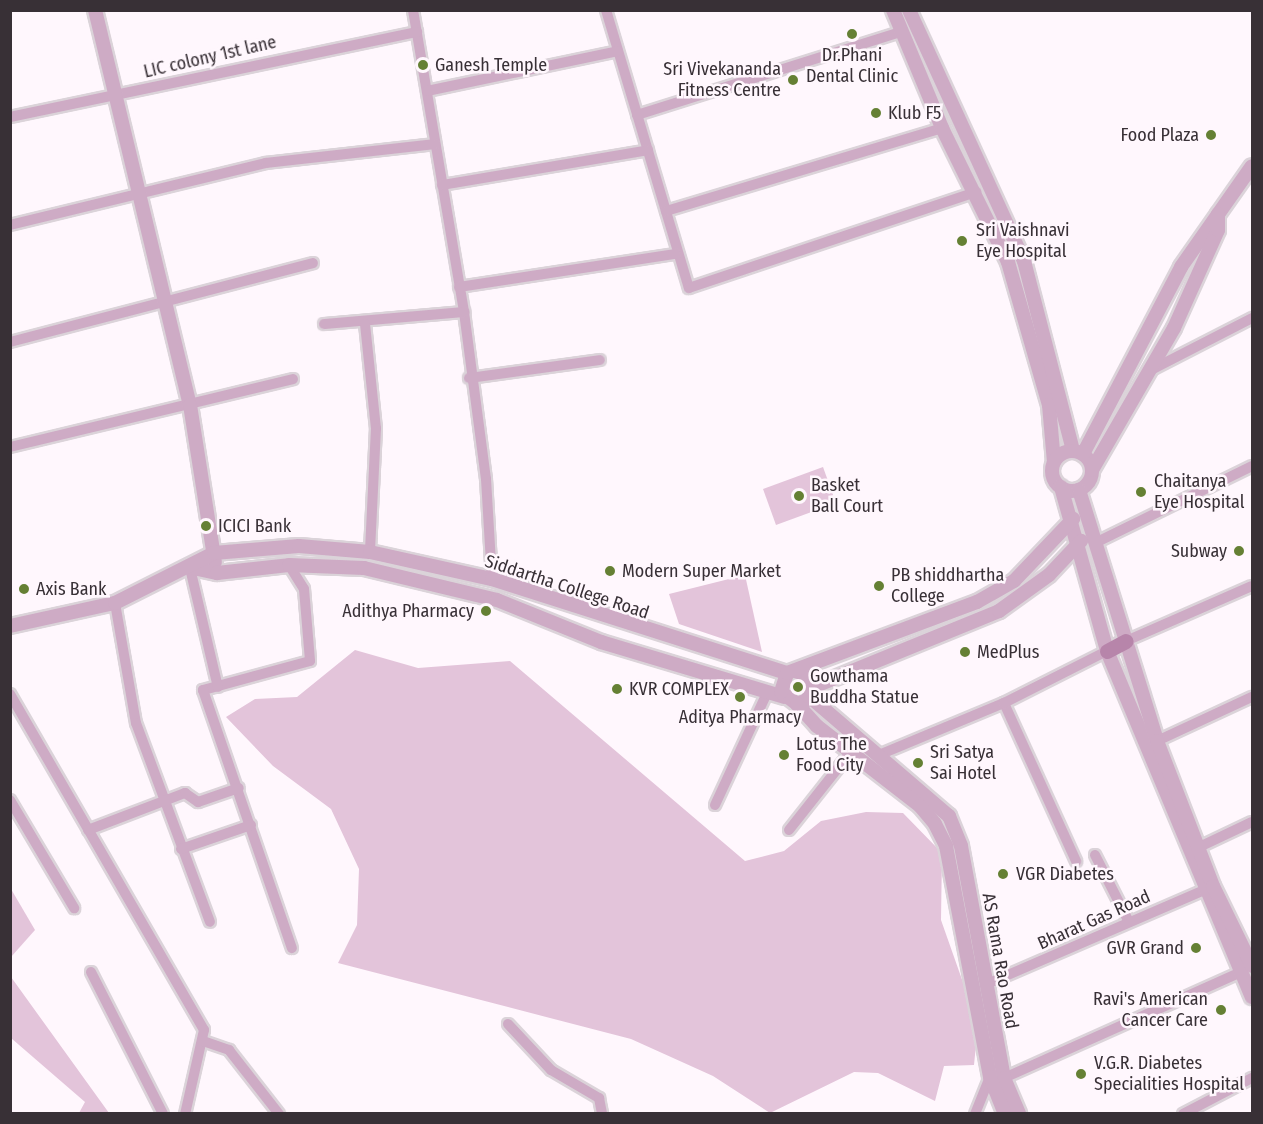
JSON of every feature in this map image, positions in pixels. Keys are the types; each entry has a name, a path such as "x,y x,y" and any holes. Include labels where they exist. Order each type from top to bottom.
{"main road":[{"path":"1107,651 1126,641"}],"street":[{"path":"95,10 190,405 217,573"},
{"path":"413,10 464,312 469,378 486,479 492,579"},
{"path":"892,10 942,128 976,192 1020,306 1049,405 1053,476 1061,487 1068,523 1107,651 1195,849"},
{"path":"909,10 1024,261 1078,453 1092,470"},
{"path":"610,12 618,51 666,211 675,254 689,288 976,192"},
{"name":"LIC colony 1st lane","path":"10,117 116,97 186,76 417,32"},
{"path":"637,115 901,32"},
{"path":"426,91 618,51"},
{"path":"666,211 942,128"},
{"path":"10,225 139,196 266,163 435,144"},
{"path":"442,185 648,150"},
{"path":"1054,462 1078,453 1181,267 1252,166"},
{"path":"1218,214 1218,230 1151,370 1079,490 1157,741 1210,888 1247,969 1252,997"},
{"path":"459,287 675,254"},
{"path":"10,342 313,263"},
{"path":"324,324 365,324 464,312"},
{"path":"1151,370 1252,318"},
{"path":"365,324 376,428 370,552"},
{"path":"469,378 600,360"},
{"path":"10,447 294,380"},
{"path":"1085,510 1068,523 1022,574 977,602 791,672 781,682 784,697 797,704 812,692 999,611 1049,575 1075,545 1252,466"},
{"path":"1061,487 1079,490"},
{"name":"Siddartha College Road","path":"10,626 115,603 191,568 214,554 299,546 370,552 492,579 791,672"},
{"path":"289,565 304,589 310,660 203,690 239,788 292,948"},
{"name":"Siddartha College Road","path":"191,568 217,573 289,565 364,568 497,600 601,642 784,697"},
{"path":"191,568 218,687"},
{"path":"1126,641 1252,586"},
{"path":"115,603 136,723 210,922"},
{"path":"879,755 1004,703 1107,651"},
{"path":"791,672 808,675 812,692"},
{"name":"AS Rama Rao Road","path":"812,692 949,816 961,846 1004,1078 1019,1113"},
{"path":"715,805 767,693"},
{"path":"10,694 14,715 88,830 204,1030 184,1113"},
{"path":"1157,741 1252,697"},
{"path":"1004,703 1076,861"},
{"name":"AS Rama Rao Road","path":"797,704 850,753 920,806 946,846 990,1077 1005,1113"},
{"path":"789,830 850,753"},
{"path":"88,830 185,793 198,802 239,788"},
{"path":"10,800 74,908"},
{"path":"1195,849 1252,822"},
{"path":"181,849 251,825"},
{"path":"1095,855 1129,922"},
{"name":"Bharat Gas Road","path":"987,984 1210,888"},
{"path":"1004,1078 1247,969"},
{"path":"91,972 163,1113"},
{"path":"508,1024 551,1070 599,1098 602,1113"},
{"path":"203,1041 229,1050 279,1113"},
{"path":"975,1113 990,1077"},
{"path":"1183,1113 1252,1078"}],"shaded area":[{"name":"Basket Ball Court","path":"823,467 836,503 776,525 763,489"},
{"path":"745,575 762,652 679,624 669,594"},
{"path":"355,650 418,668 510,661 745,861 784,851 821,821 866,812 903,813 942,853 941,920 978,1025 974,1065 944,1066 935,1101 878,1073 854,1072 770,1113 713,1076 631,1039 338,963 357,925 359,869 331,809 273,766 226,717 255,699 297,697"},
{"path":"11,889 35,930 10,957"},
{"path":"11,977 109,1113 79,1113 85,1102 11,1038"}],"place":[{"name":"Dr.Phani Dental Clinic","path":"852,34"},
{"name":"Ganesh Temple","path":"423,65"},
{"name":"Sri Vivekananda Fitness Centre","path":"793,80"},
{"name":"Klub F5","path":"876,113"},
{"name":"Food Plaza","path":"1211,135"},
{"name":"Sri Vaishnavi Eye Hospital","path":"962,241"},
{"name":"Chaitanya Eye Hospital","path":"1141,492"},
{"name":"Basket Ball Court","path":"799,496"},
{"name":"ICICI Bank","path":"206,526"},
{"name":"Subway","path":"1239,551"},
{"name":"Modern Super Market","path":"610,571"},
{"name":"PB shiddhartha College","path":"879,586"},
{"name":"Axis Bank","path":"24,589"},
{"name":"Adithya Pharmacy","path":"486,611"},
{"name":"MedPlus","path":"965,652"},
{"name":"Gowthama Buddha Statue","path":"798,687"},
{"name":"KVR COMPLEX","path":"617,689"},
{"name":"Aditya Pharmacy","path":"740,697"},
{"name":"Lotus The Food City","path":"784,755"},
{"name":"Sri Satya Sai Hotel","path":"918,763"},
{"name":"VGR Diabetes","path":"1003,874"},
{"name":"GVR Grand","path":"1196,948"},
{"name":"Ravi's American Cancer Care","path":"1221,1010"},
{"name":"V.G.R. Diabetes Specialities Hospital","path":"1081,1074"}]}
